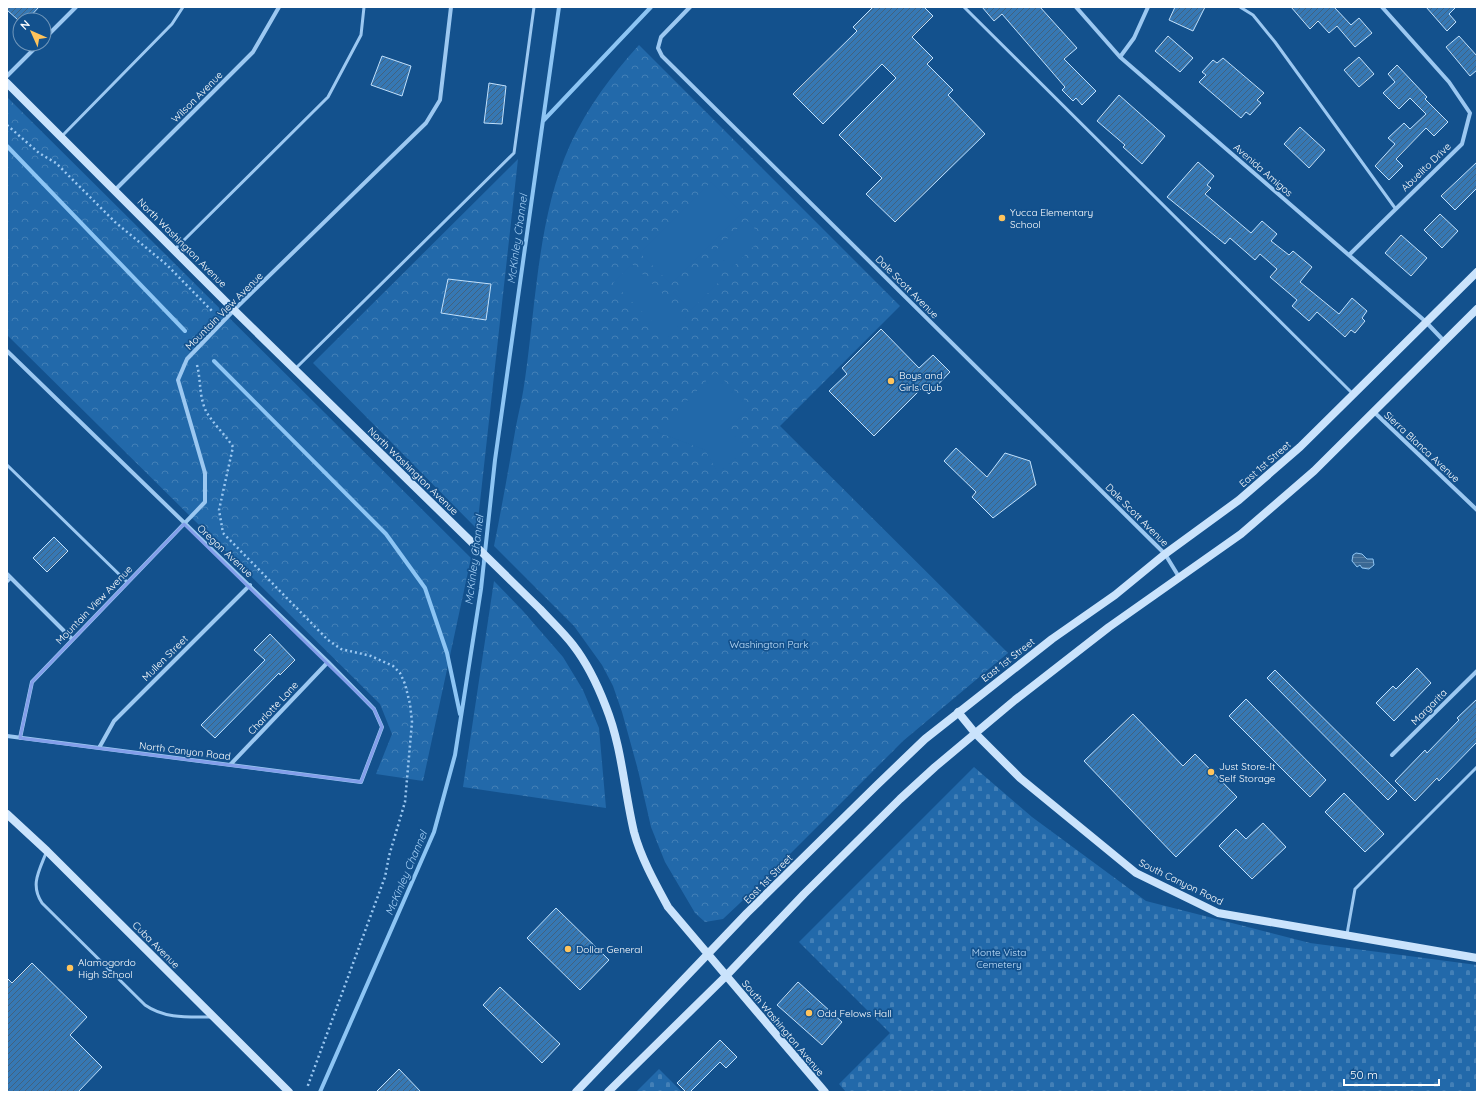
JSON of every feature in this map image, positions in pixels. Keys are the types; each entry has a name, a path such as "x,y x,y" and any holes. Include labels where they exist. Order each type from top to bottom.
{"main road":[{"name":"North Washington Avenue","path":"7,83 62,136 234,310 501,571 573,645 591,675 606,707 620,749 624,781 635,833 649,872 668,907 726,976"},
{"name":"East 1st Street","path":"576,1092 753,908 925,739 1052,639 1115,595 1165,554 1239,500 1300,447 1477,272"},
{"path":"608,1092 726,976 799,900 900,799 974,733 1108,627 1241,534 1314,470 1477,309"},
{"name":"South Canyon Road","path":"958,712 974,733 1020,778 1136,873 1218,913 1477,958"},
{"name":"Cuba Avenue","path":"8,816 47,851 289,1092"},
{"name":"South Washington Avenue","path":"726,976 825,1092"}],"street":[{"path":"52,31 76,7"},
{"name":"Wilson Avenue","path":"115,190 253,52 279,7"},
{"name":"Mountain View Avenue","path":"20,738 32,682 205,502 205,473 178,380 187,359 234,310 426,123 440,100 451,7"},
{"name":"Dale Scott Avenue","path":"690,7 661,37 658,48 662,56 1165,554 1179,577"},
{"name":"Avenida Amigos","path":"1076,7 1120,56 1426,322 1444,342"},
{"path":"1120,56 1134,38 1148,7"},
{"name":"Abuelito Drive","path":"1349,255 1395,208 1462,144 1470,113 1449,82 1382,7"},
{"path":"7,76 31,52"},
{"name":"Oregon Avenue","path":"7,351 184,524 250,585 374,709 382,727 360,782"},
{"name":"Sierra Blanca Avenue","path":"1374,412 1477,510"},
{"path":"7,574 72,639"},
{"name":"Mullen Street","path":"99,748 114,721 250,585"},
{"name":"Charlotte Lane","path":"230,765 328,662"},
{"name":"Margarita","path":"1392,755 1477,671"},
{"name":"North Canyon Road","path":"7,736 360,782"}],"lane":[{"path":"62,136 172,24 183,7"},
{"path":"174,250 328,97 360,35 364,7"},
{"path":"295,369 514,153 534,7"},
{"path":"964,7 1354,394"},
{"path":"1240,7 1253,15 1275,42 1395,208"},
{"path":"7,465 127,582"},
{"path":"7,582 11,578"},
{"path":"1346,936 1356,889 1477,767"},
{"path":"47,851 35,879 36,895 69,930 153,1011 163,1015 214,1017"}],"path":[{"path":"7,125 39,153 56,163 115,222 167,265 213,312"},
{"path":"197,365 201,378 200,389 206,410 233,447 219,510 223,533 328,640 341,649 371,656 393,666 400,673 405,684 412,722 405,802 389,856 385,877 307,1088"}],"highlighted area":[{"path":"184,524 374,709 382,727 361,782 20,738 32,682"}],"green space":[{"name":"Washington Park","path":"639,45 900,306 780,426 1008,653 903,741 723,919 705,922 695,913 665,862 651,827 638,770 622,712 613,686 602,665 574,626 494,546 524,385 545,230 551,200 559,172 570,145 592,104 619,68"},
{"path":"7,97 471,558 423,781 376,774 392,734 380,704 7,335"},
{"path":"518,159 477,529 313,363"},
{"path":"711,182 742,213 671,284 640,253"},
{"path":"746,220 763,237 732,268 714,252"},
{"path":"705,261 723,278 691,310 673,292"},
{"path":"632,264 686,317 668,337 613,283"},
{"path":"715,372 751,406 727,430 748,448 718,473 705,450 657,432"},
{"path":"494,581 523,611 563,657 583,690 599,728 606,808 463,787"},
{"name":"Monte Vista Cemetery","path":"974,767 1032,817 1146,901 1310,943 1477,965 1477,1092 846,1092 839,1084 890,1033 799,942"},
{"path":"659,1069 682,1092 636,1092"}],"shaded area":[{"path":"1356,553 1362,554 1367,559 1373,559 1374,565 1369,569 1362,568 1360,565 1357,567 1352,561 1353,555"}],"building":[{"path":"7,7 39,7 34,12 12,12 12,15 7,10"},
{"path":"873,7 924,7 933,16 912,37 933,58 927,64 953,90 948,95 985,134 895,222 866,194 882,178 839,135 896,78 882,64 823,124 793,94 857,31 853,27"},
{"path":"982,7 1040,7 1077,48 1064,59 1096,91 1082,105 1076,98 1073,101 1062,90 1065,87 1002,14 994,21"},
{"path":"1175,7 1205,7 1193,31 1169,20"},
{"path":"1291,7 1334,7 1351,25 1359,18 1372,33 1355,47 1337,26 1329,33 1318,21 1310,29"},
{"path":"1426,7 1456,7 1449,14 1456,22 1447,31"},
{"path":"1168,36 1193,58 1180,72 1155,51"},
{"path":"1459,36 1477,56 1477,70 1470,76 1446,47"},
{"path":"382,56 411,66 402,96 371,85"},
{"path":"1359,57 1374,74 1359,87 1344,70"},
{"path":"1223,58 1264,93 1257,100 1261,103 1250,115 1246,112 1241,118 1199,82 1206,75 1202,72 1213,60 1217,63"},
{"path":"1397,65 1427,97 1425,99 1448,122 1434,136 1426,128 1396,159 1403,166 1389,180 1375,166 1395,144 1388,138 1404,123 1410,129 1426,114 1410,98 1399,109 1383,93 1395,82 1388,74"},
{"path":"489,83 506,86 502,124 484,123"},
{"path":"1119,95 1165,136 1142,164 1123,147 1125,145 1097,121"},
{"path":"1300,127 1325,150 1309,168 1284,144"},
{"path":"1198,162 1214,176 1207,185 1211,188 1205,194 1251,233 1262,221 1277,234 1271,241 1289,255 1293,251 1312,267 1300,282 1339,314 1352,298 1367,311 1362,318 1365,321 1355,333 1351,330 1345,337 1317,312 1309,321 1292,306 1297,300 1270,277 1277,269 1260,254 1255,260 1230,238 1225,244 1167,197"},
{"path":"1477,162 1477,188 1455,210 1441,196"},
{"path":"1440,214 1458,231 1442,248 1424,230"},
{"path":"1401,235 1427,258 1411,276 1385,253"},
{"path":"448,279 491,284 486,320 441,313"},
{"name":"Boys and Girls Club","path":"881,329 919,368 933,355 950,372 929,394 922,388 874,436 829,391 847,374 842,368"},
{"path":"956,448 987,477 1005,453 1030,461 1036,485 993,518 972,497 976,492 944,461"},
{"path":"54,537 68,551 47,572 33,558"},
{"path":"270,634 295,660 280,675 279,673 215,738 201,725 265,660 254,650"},
{"path":"1417,668 1431,683 1394,721 1376,703 1393,686 1396,689"},
{"path":"1275,670 1397,791 1388,800 1267,678"},
{"path":"1246,699 1326,780 1310,797 1229,716"},
{"path":"1477,699 1477,742 1439,781 1437,778 1415,801 1395,781 1425,750 1427,753 1459,720 1457,718"},
{"path":"1133,714 1183,766 1195,754 1237,797 1176,857 1084,761"},
{"path":"1344,793 1384,834 1365,852 1325,812"},
{"path":"1263,823 1286,847 1252,879 1219,846 1236,829 1246,839"},
{"name":"Dollar General","path":"556,908 609,960 580,990 527,938"},
{"name":"Alamogordo High School","path":"32,963 87,1017 70,1035 102,1067 78,1092 7,1092 7,978 12,983"},
{"name":"Odd Felows Hall","path":"798,982 842,1022 822,1045 777,1005"},
{"path":"500,987 560,1044 542,1063 483,1005"},
{"path":"720,1040 737,1057 726,1068 720,1062 690,1092 686,1092 677,1083"},
{"path":"399,1069 421,1092 376,1092"}],"waterway":[{"name":"McKinley Channel","path":"320,1092 434,832 455,755 481,589 495,460 559,7"},
{"path":"543,121 651,7"},
{"path":"7,146 185,331"},
{"path":"214,361 386,534 425,588 447,653 460,714"}],"place":[{"name":"Yucca Elementary School","path":"1002,218"},
{"name":"Boys and Girls Club","path":"891,381"},
{"name":"Just Store-It Self Storage","path":"1211,772"},
{"name":"Dollar General","path":"568,949"},
{"name":"Alamogordo High School","path":"70,968"},
{"name":"Odd Felows Hall","path":"809,1013"}]}
